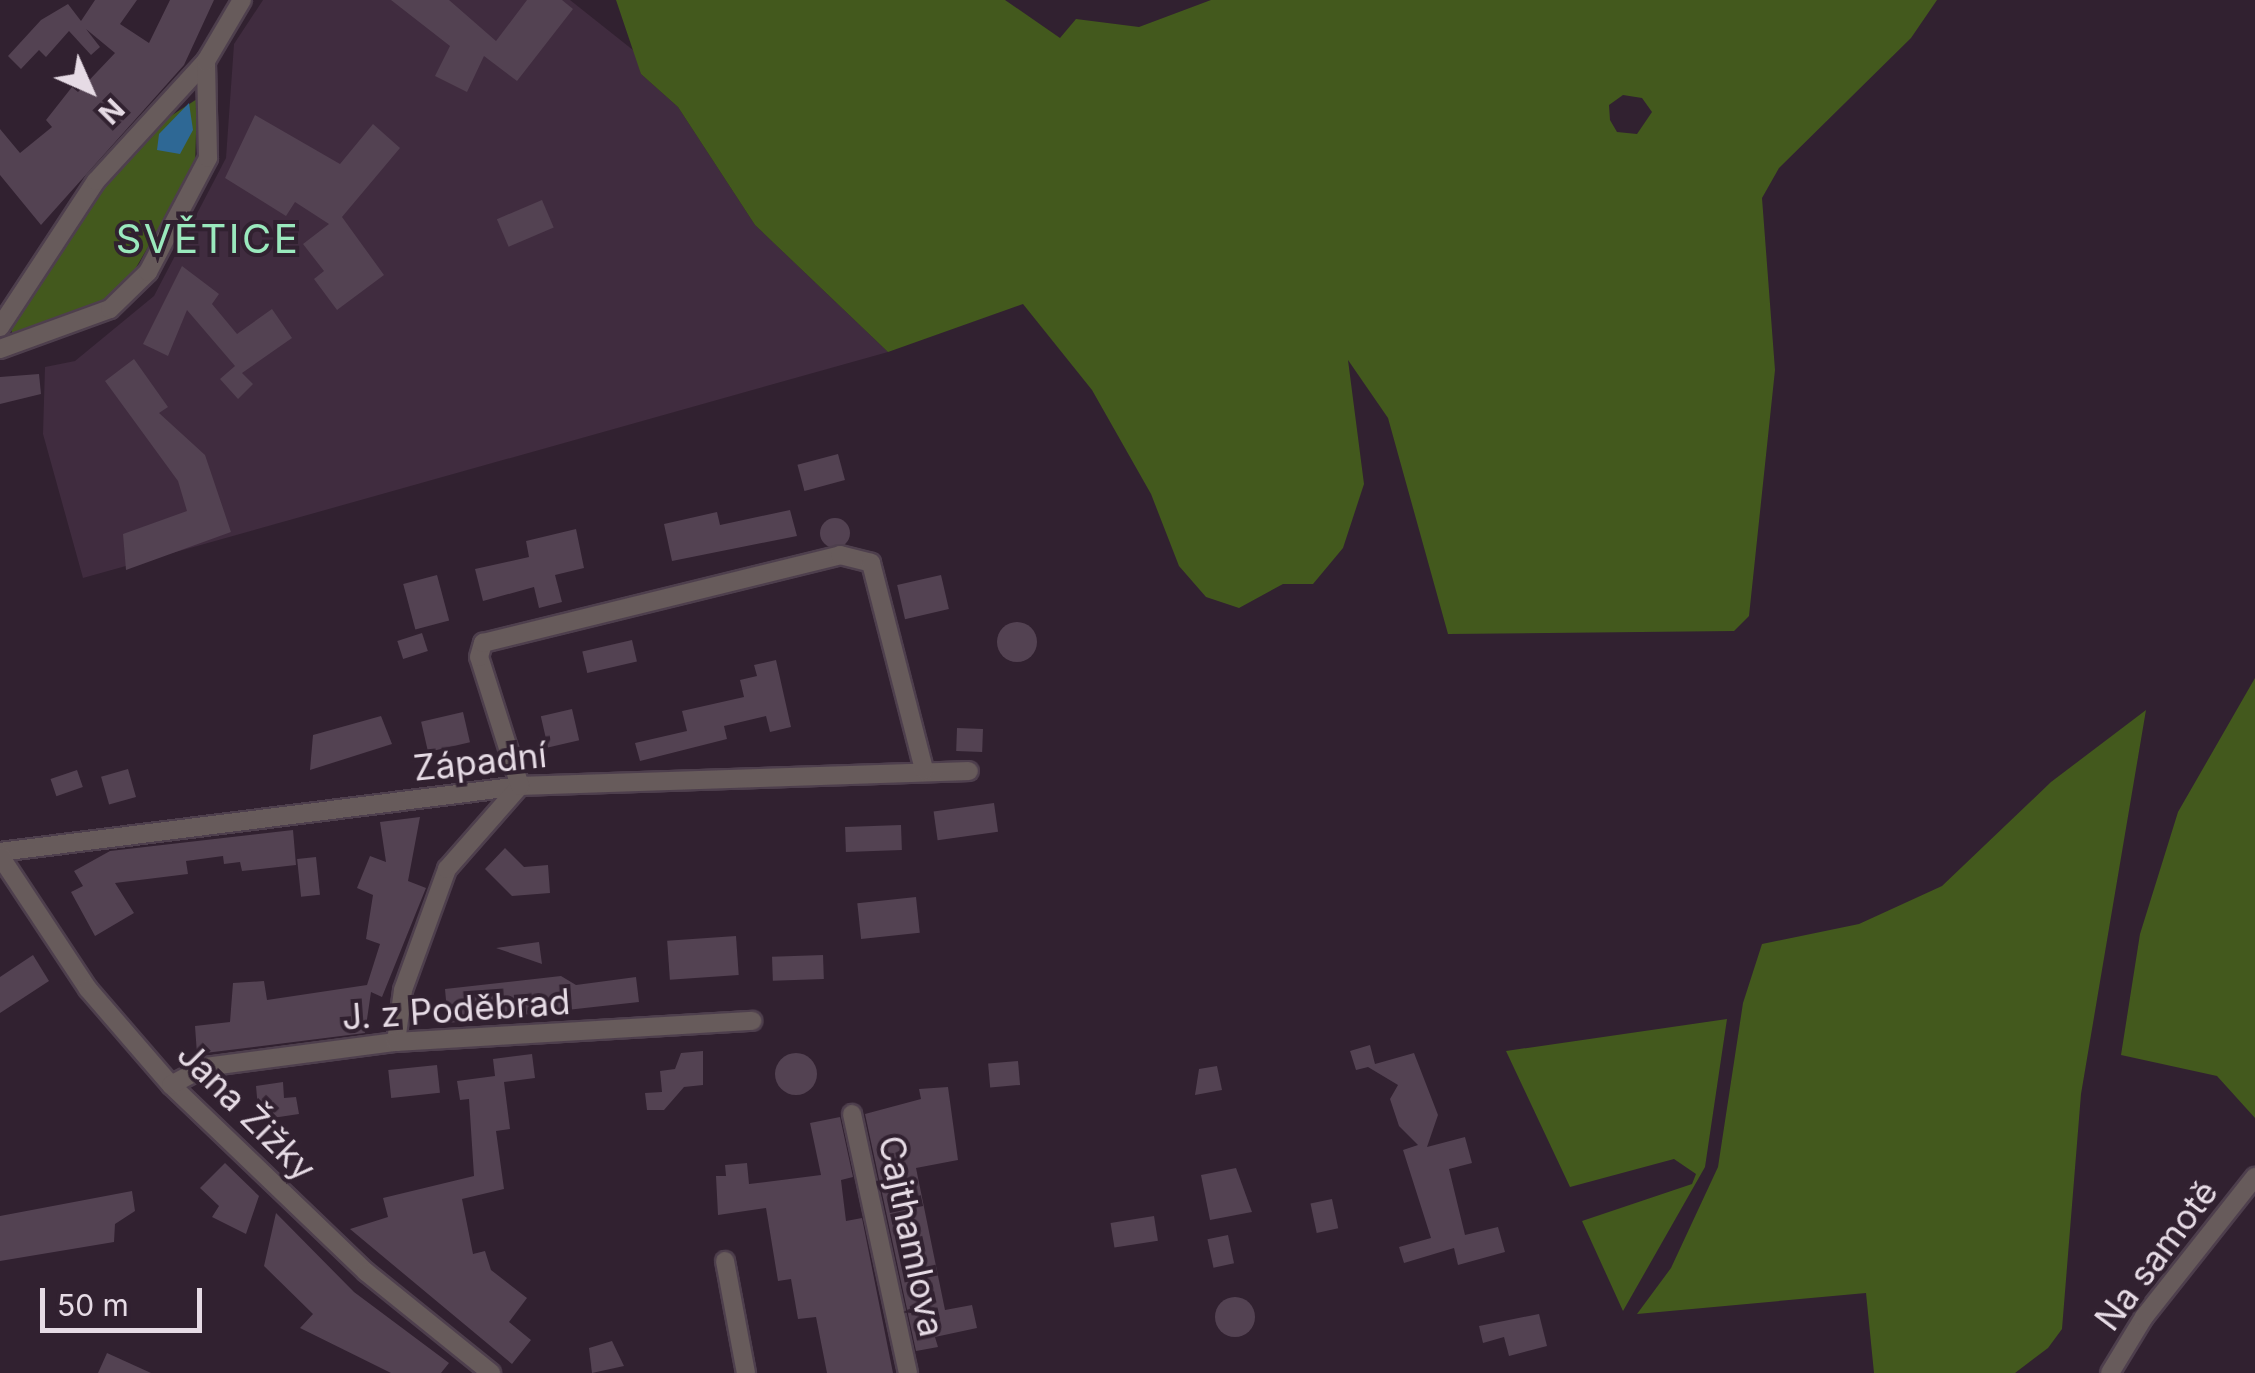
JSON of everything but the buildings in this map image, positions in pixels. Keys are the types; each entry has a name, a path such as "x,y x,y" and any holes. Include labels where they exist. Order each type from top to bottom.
{"street":[{"path":"0,327 96,181 206,61 242,0"},
{"path":"0,349 110,309 148,272 208,158 206,61"},
{"path":"396,1042 403,990 447,869 520,786 478,657 483,644 840,554 870,563 924,770"},
{"name":"Západní","path":"0,854 520,786 970,771"},
{"name":"Jana Žižky","path":"0,854 88,989 172,1086 366,1272 491,1373"},
{"name":"J. z Poděbrad","path":"172,1086 205,1067 396,1042 752,1022"},
{"name":"Cajthamlova","path":"852,1114 908,1373"},
{"name":"Na samotě","path":"2110,1373 2144,1317 2255,1177"},
{"path":"725,1261 746,1373"}],"shaded area":[{"path":"263,0 570,0 638,54 641,74 678,107 755,225 888,352 83,578 43,434 45,367 75,361 154,296 226,158 234,44"}],"green space":[{"path":"616,0 1005,0 1060,38 1076,19 1139,27 1211,0 1937,0 1911,38 1779,168 1762,198 1775,370 1749,616 1734,631 1448,634 1388,418 1348,360 1364,484 1343,548 1313,584 1283,584 1239,608 1206,597 1179,566 1151,494 1092,390 1023,304 888,352 755,225 678,107 641,74","holes":["1623,95 1642,98 1652,112 1637,134 1617,132 1610,120 1609,105"]},
{"path":"197,99 195,167 134,271 107,300 53,331 14,342 11,328 37,278 105,183 163,121"},
{"path":"2255,678 2255,1118 2217,1076 2121,1055 2140,934 2178,812"},
{"path":"2146,710 2081,1094 2062,1329 2048,1348 2015,1373 1874,1373 1866,1293 1637,1314 1671,1268 1718,1167 1743,1003 1762,944 1859,924 1942,886 2051,782"},
{"path":"1727,1019 1705,1167 1623,1311 1582,1221 1692,1184 1696,1174 1674,1159 1570,1187 1506,1051"}],"water":[{"path":"189,103 193,130 180,154 157,150 159,134"}],"district":[{"name":"SVĚTICE","path":"208,239"}]}
